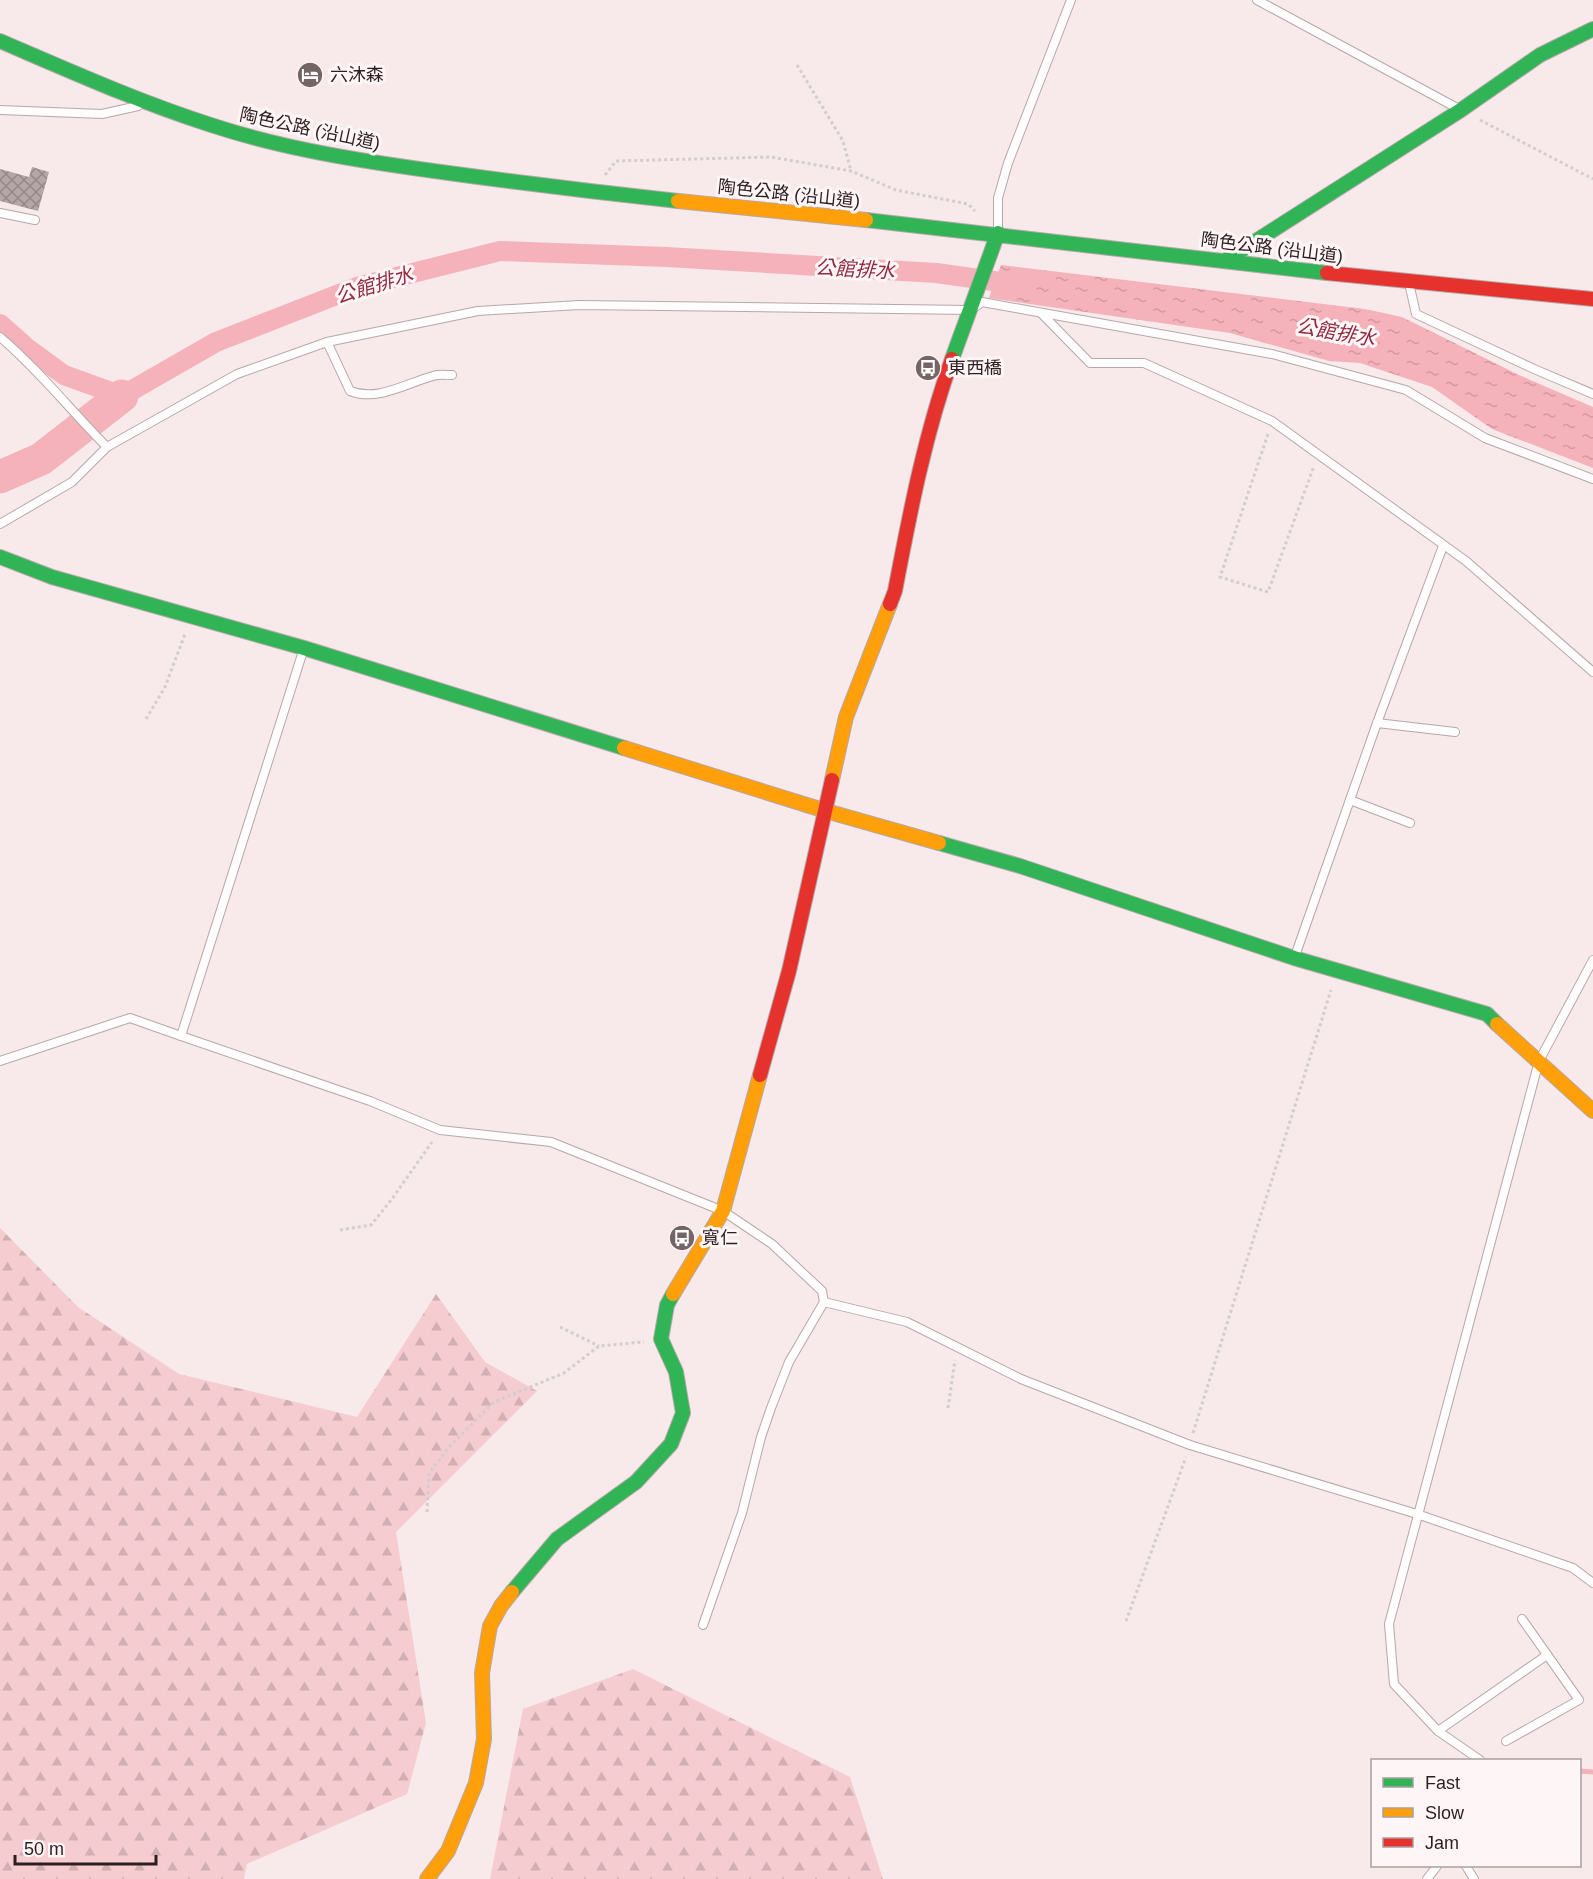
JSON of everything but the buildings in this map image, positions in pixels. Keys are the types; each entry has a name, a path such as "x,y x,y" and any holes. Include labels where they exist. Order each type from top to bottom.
{"street":[{"path":"1226,260 1461,110 1540,55 1593,29"},
{"name":"陶色公路 (沿山道)","path":"0,41 148,104 213,126 291,146 377,163 593,192 998,233 1409,281 1593,299"},
{"path":"427,1879 448,1851 476,1783 484,1739 482,1673 490,1626 501,1606 557,1539 636,1482 671,1444 683,1413 676,1372 661,1339 667,1305 723,1211 789,971 846,717 896,591 919,469 941,390 998,233"},
{"path":"0,557 52,577 304,648 826,811 1020,866 1294,958 1487,1014 1593,1111"}],"lane":[{"path":"998,233 998,198 1008,163 1071,0"},
{"path":"1257,0 1461,110"},
{"path":"0,110 102,114 148,104"},
{"path":"0,213 35,220"},
{"path":"1409,281 1416,314 1534,369 1593,393"},
{"path":"0,524 72,482 107,447 237,374 327,342 478,310 579,304 971,310 982,302 1272,354 1406,390 1485,438 1593,479"},
{"path":"1041,313 1090,363 1144,363 1272,421 1466,561 1593,672"},
{"path":"0,337 23,357 107,447"},
{"path":"327,342 350,391 361,395 403,388 435,375 452,375"},
{"path":"1294,958 1377,723 1443,546"},
{"path":"181,1036 304,648"},
{"path":"1377,723 1455,732"},
{"path":"1350,800 1410,823"},
{"path":"1477,1759 1438,1731 1394,1684 1389,1624 1539,1061 1593,960"},
{"path":"0,1061 130,1018 370,1101 440,1130 551,1142 723,1211 772,1244 822,1291 824,1302 789,1362 771,1408 750,1474 742,1513 704,1625"},
{"path":"824,1302 907,1322 1021,1379 1190,1444 1417,1514 1573,1568 1593,1582"},
{"path":"1506,1741 1579,1700 1522,1619"},
{"path":"1438,1731 1547,1655"},
{"path":"1427,1879 1436,1867"}],"path":[{"path":"797,65 843,141 851,171"},
{"path":"1461,110 1593,180"},
{"path":"593,192 616,161 771,157 851,171 896,190 968,204 976,212"},
{"path":"1272,421 1220,577 1268,592 1318,456"},
{"path":"146,719 165,687 192,616"},
{"path":"1126,1621 1190,1444 1338,970"},
{"path":"340,1230 371,1225 440,1130"},
{"path":"560,1326 599,1346 661,1339"},
{"path":"427,1512 429,1473 451,1445 494,1402 564,1373 599,1346"},
{"path":"948,1408 957,1347"}],"green space":[{"path":"0,1228 78,1307 179,1374 357,1417 436,1294 485,1362 537,1391 396,1532 426,1723 407,1794 247,1864 244,1879 0,1879"},
{"path":"633,1669 850,1777 883,1879 490,1879 523,1709"}],"water":[{"path":"1001,265 1365,309 1402,317 1519,375 1593,407 1593,468 1492,429 1432,387 1360,363 1329,361 1230,333 989,298"}],"waterway":[{"name":"公館排水","path":"0,324 27,348 64,375 122,396 216,342 357,287 500,251 666,257 936,273 1022,285"},
{"path":"0,477 41,459 122,396"},
{"path":"1581,1771 1593,1772"}],"traffic: fast":[{"path":"1226,260 1461,110 1540,55 1593,29"},
{"path":"0,41 158,106 211,125 271,142 394,165 678,201"},
{"path":"866,220 1327,273"},
{"path":"952,359 998,233"},
{"path":"0,557 52,577 304,648 624,748"},
{"path":"939,843 1020,866 1294,958 1487,1014 1497,1024"},
{"path":"512,1592 557,1539 636,1482 671,1444 683,1413 676,1372 661,1339 667,1305 673,1294"}],"traffic: slow":[{"path":"678,201 866,220"},
{"path":"832,780 846,717 890,604"},
{"path":"624,748 826,811 939,843"},
{"path":"1497,1024 1593,1111"},
{"path":"673,1294 723,1211 760,1075"},
{"path":"427,1879 448,1851 476,1783 484,1739 482,1673 490,1626 512,1592"}],"traffic: jam":[{"path":"1327,273 1593,299"},
{"path":"890,604 895,591 926,445 952,359"},
{"path":"760,1075 789,971 832,780"}],"place":[{"name":"六沐森","path":"310,75"},
{"name":"東西橋","path":"928,368"},
{"name":"寬仁","path":"682,1238"}]}
